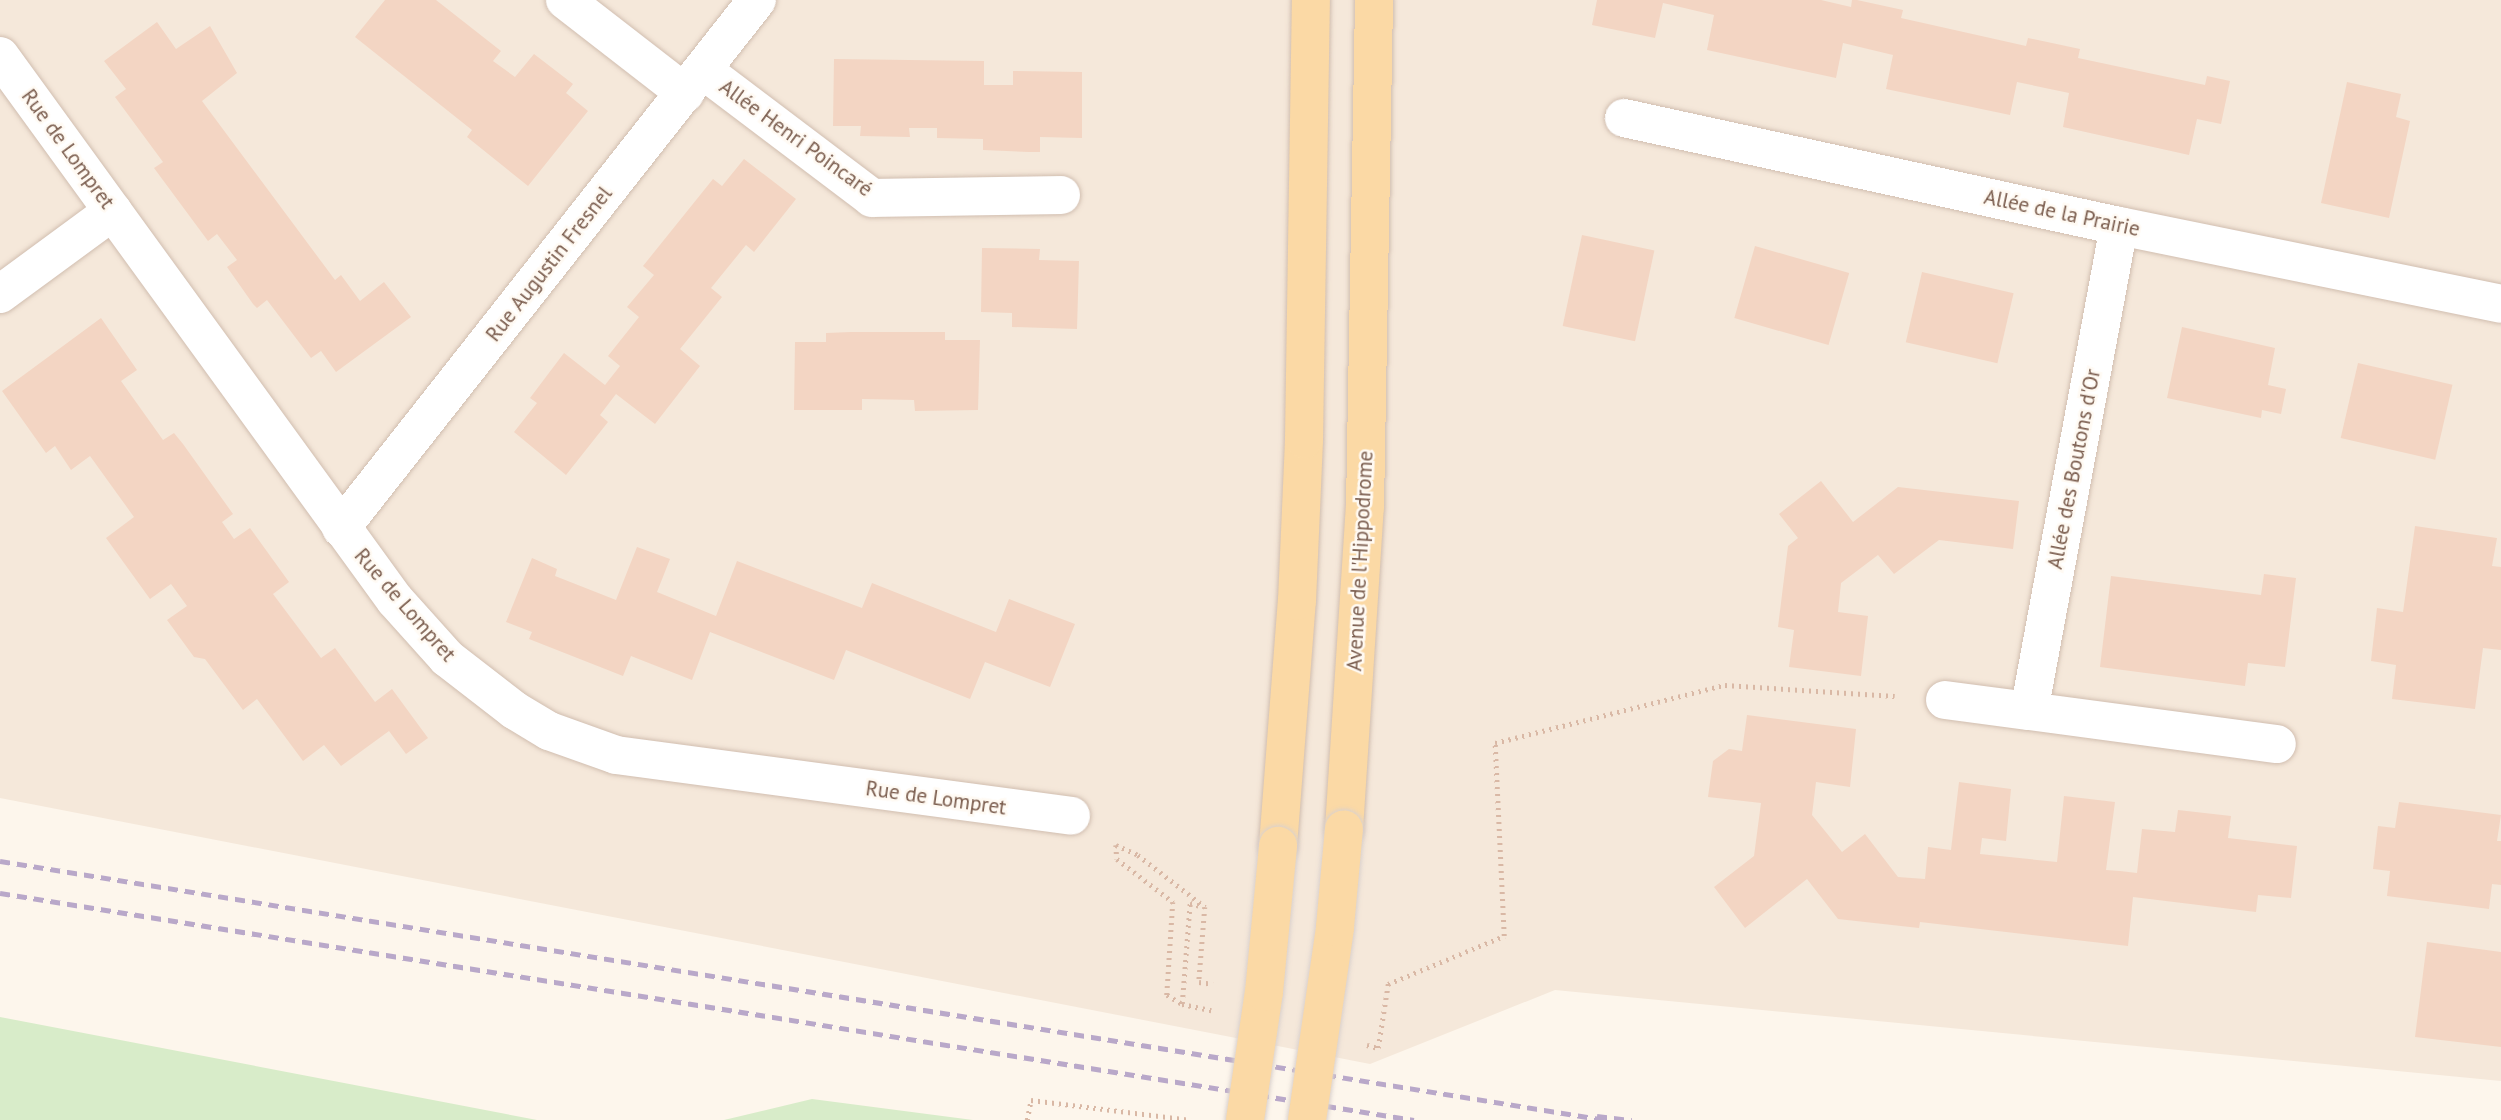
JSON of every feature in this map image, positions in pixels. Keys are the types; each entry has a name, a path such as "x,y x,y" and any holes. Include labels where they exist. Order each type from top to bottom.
{"main road":[{"path":"1245,1120 1264,992 1295,638 1304,439 1311,0"},
{"name":"Avenue de l'Hippodrome","path":"1307,1120 1335,927 1365,507 1374,0"}],"street":[{"name":"Allée Henri Poincaré","path":"565,0 872,198 1061,195"},
{"name":"Rue Augustin Fresnel","path":"341,528 757,0"},
{"name":"Rue de Lompret","path":"0,56 395,600 447,658 514,710 549,732 617,755 1071,816"},
{"name":"Allée de la Prairie","path":"1624,118 2119,226 2501,304"},
{"path":"0,294 113,211"},
{"name":"Allée des Boutons d'Or","path":"2029,712 2119,226"},
{"path":"1945,700 2277,744"}],"path":[{"path":"1378,1048 1388,984 1504,936 1494,743 1725,685 1945,700"},
{"path":"1116,845 1117,859 1173,902 1167,995 1182,1004 1190,903 1205,907"},
{"path":"1138,855 1205,907"},
{"path":"1199,982 1205,907"},
{"path":"1027,1120 1031,1100 1191,1120"}],"shaded area":[{"path":"0,0 2501,0 2501,1081 1555,990 1370,1064 0,798"}],"green space":[{"path":"0,1017 537,1120 0,1120"},
{"path":"812,1099 973,1120 724,1120"}],"building":[{"path":"385,0 436,0 501,51 493,61 515,77 534,54 573,84 566,93 588,111 528,186 467,137 472,130 355,37"},
{"path":"1597,0 1821,0 1851,7 1852,0 1857,0 1903,10 1901,18 2026,46 2028,38 2080,49 2078,58 2205,85 2207,76 2230,81 2221,124 2197,119 2189,155 2063,127 2069,93 2017,82 2010,115 1886,89 1893,55 1843,43 1836,78 1707,50 1714,15 1663,3 1655,38 1592,25"},
{"path":"157,22 176,49 210,26 237,73 202,101 335,280 341,275 360,301 384,282 411,317 336,372 321,351 311,358 267,300 257,308 253,304 227,267 237,260 217,234 208,241 154,168 163,162 115,97 126,89 104,61"},
{"path":"834,59 984,61 984,85 1013,85 1013,71 1082,72 1082,138 1040,137 1040,152 1029,152 983,150 983,139 937,138 937,128 909,128 910,137 860,136 861,126 833,126"},
{"path":"2347,82 2401,94 2396,117 2410,121 2389,218 2321,203"},
{"path":"744,159 796,199 754,252 746,245 711,288 722,297 680,349 700,366 655,424 616,394 600,415 608,422 566,475 514,432 537,403 530,398 564,353 605,385 620,366 608,356 639,317 627,307 654,275 643,266 713,179 722,186"},
{"path":"1582,235 1654,250 1635,341 1563,326"},
{"path":"1755,246 1849,273 1829,345 1734,318"},
{"path":"982,248 1040,249 1039,260 1079,261 1077,329 1012,327 1012,313 981,312"},
{"path":"1922,272 2014,293 1997,363 1906,342"},
{"path":"101,318 137,370 121,381 163,440 174,433 183,444 233,514 222,522 234,539 250,528 289,582 273,594 321,658 335,648 375,702 392,689 428,738 406,754 389,731 341,766 324,745 303,761 257,699 243,710 205,659 194,657 167,620 187,606 171,584 150,599 106,538 134,517 90,456 71,470 55,446 46,453 2,391"},
{"path":"2182,327 2275,348 2268,385 2286,389 2281,414 2262,410 2261,418 2167,398"},
{"path":"945,332 945,340 980,340 978,410 915,411 914,400 862,399 862,410 794,410 795,342 826,342 826,333"},
{"path":"2358,363 2453,385 2435,460 2341,438"},
{"path":"1821,481 1853,522 1898,487 2019,501 2013,549 1939,540 1894,574 1878,555 1841,583 1838,612 1868,616 1861,676 1789,667 1794,630 1778,627 1788,546 1798,538 1779,514"},
{"path":"2415,526 2497,538 2492,566 2501,567 2501,650 2483,648 2475,709 2392,699 2396,665 2371,661 2377,608 2403,612"},
{"path":"637,547 670,559 657,592 716,616 737,561 862,608 872,583 996,632 1009,599 1075,624 1050,687 985,662 970,699 846,650 834,680 710,632 692,680 631,656 623,676 529,639 532,632 506,622 532,558 557,569 555,576 616,600"},
{"path":"2264,574 2296,578 2285,667 2248,663 2245,686 2100,667 2111,576 2261,595"},
{"path":"1747,715 1856,729 1850,787 1816,782 1812,815 1842,852 1865,834 1898,877 1925,879 1928,847 1951,850 1959,782 2011,789 2006,841 1982,838 1980,854 2057,862 2064,796 2115,802 2106,870 2137,873 2142,829 2175,832 2178,810 2231,816 2228,838 2297,846 2291,898 2258,895 2256,912 2133,897 2128,946 1920,922 1919,928 1838,919 1807,879 1745,928 1714,887 1754,856 1761,803 1708,797 1713,761 1729,749 1742,751"},
{"path":"2399,802 2501,815 2497,841 2501,841 2501,885 2492,884 2489,909 2387,896 2390,871 2373,869 2378,826 2395,828"},
{"path":"2427,942 2501,952 2501,1047 2415,1037"}],"railway":[{"path":"0,861 1607,1120"},
{"path":"0,893 1414,1120"},
{"path":"1597,1116 1632,1120"}]}
